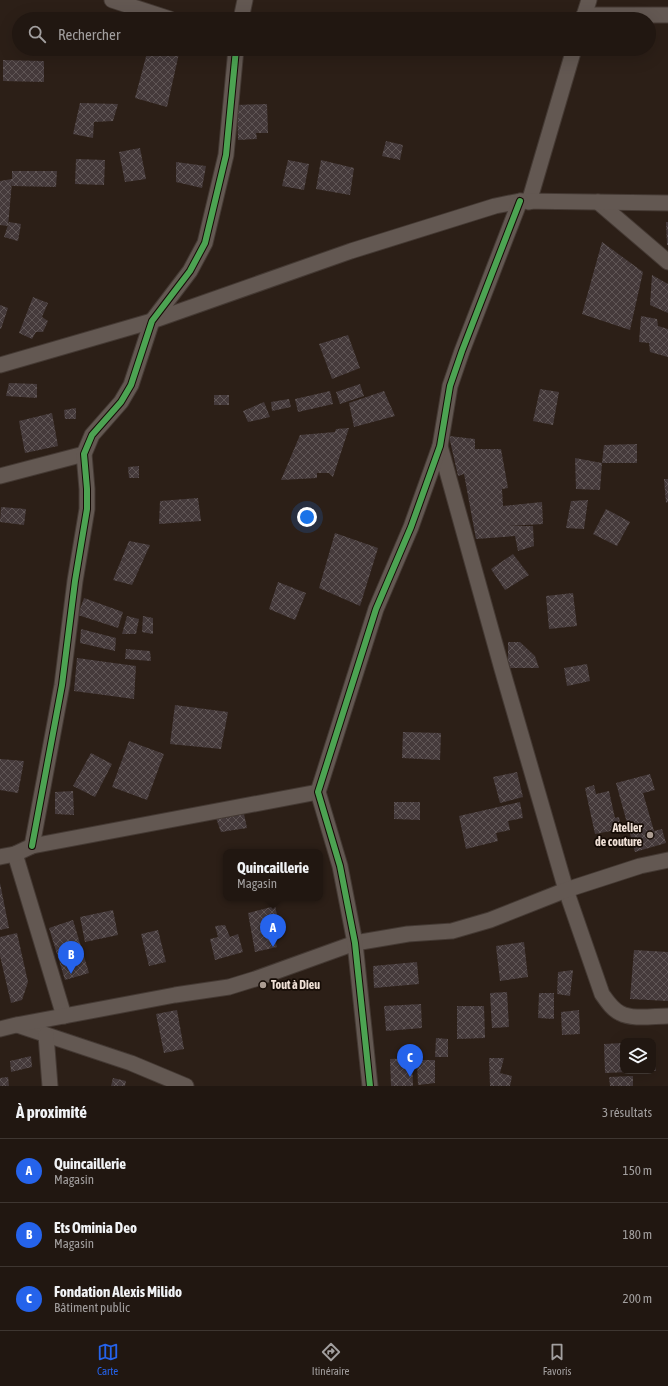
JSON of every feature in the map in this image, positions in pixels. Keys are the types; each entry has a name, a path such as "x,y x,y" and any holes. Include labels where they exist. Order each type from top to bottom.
{"street":[{"path":"112,0 149,12"},
{"path":"242,12 245,0"},
{"path":"585,12 589,0"},
{"path":"656,15 668,15"},
{"path":"32,846 62,685 75,581 87,509 84,454 92,435 121,402 131,385 152,322 190,271 205,243 226,155 235,56"},
{"path":"370,1086 355,943 340,866 318,792 376,609 411,527 440,446 450,386 462,351 525,201 572,56"},
{"path":"0,365 152,322 351,251 481,210 525,201 668,203"},
{"path":"598,202 668,262"},
{"path":"440,446 502,670 566,890 602,994 611,1006 620,1013 634,1017 668,1016"},
{"path":"0,476 84,454"},
{"path":"0,857 15,854 32,846 318,792"},
{"path":"15,854 64,1016"},
{"path":"0,1029 64,1016 230,987 355,943 408,934 452,931 490,920 566,890 640,866 668,860"},
{"path":"16,1025 131,1063 186,1086"},
{"path":"46,1035 50,1086"}],"building":[{"path":"146,56 178,56 167,107 135,98"},
{"path":"3,60 44,61 44,82 3,81"},
{"path":"80,103 118,104 113,121 94,122 93,138 73,134"},
{"path":"267,104 268,133 256,133 257,139 238,140 237,105"},
{"path":"386,141 403,145 400,160 382,156"},
{"path":"140,148 146,179 125,182 119,152"},
{"path":"76,159 105,160 104,185 75,184"},
{"path":"288,160 309,164 304,190 282,186"},
{"path":"321,160 354,168 350,195 316,189"},
{"path":"176,162 206,166 202,188 176,182"},
{"path":"12,171 57,171 56,187 12,186 12,182 8,226 0,225 0,181 12,179"},
{"path":"9,222 21,224 18,241 4,237"},
{"path":"666,222 668,222 668,245 667,245"},
{"path":"602,242 643,272 630,330 582,314"},
{"path":"652,275 668,284 668,313 650,305"},
{"path":"33,297 48,303 42,317 48,321 43,332 36,332 32,339 19,333"},
{"path":"0,305 8,308 1,329 0,328"},
{"path":"641,316 657,319 658,326 668,329 668,357 650,352 649,343 639,342"},
{"path":"348,335 360,368 332,379 319,344"},
{"path":"9,383 37,384 37,398 6,396"},
{"path":"360,384 364,396 340,404 336,392"},
{"path":"540,389 559,392 553,425 533,421"},
{"path":"330,391 333,404 298,412 295,399"},
{"path":"384,391 395,416 354,427 349,403"},
{"path":"214,395 229,395 229,405 214,405"},
{"path":"289,399 291,407 272,411 271,402"},
{"path":"264,402 270,417 248,422 243,411"},
{"path":"76,408 76,419 65,419 64,410"},
{"path":"52,413 58,446 25,453 19,421"},
{"path":"349,428 333,477 329,473 317,473 317,478 281,480 300,435 335,432 336,429"},
{"path":"449,436 475,439 475,449 501,449 508,488 502,489 503,506 542,502 543,524 507,526 533,526 534,546 518,551 515,536 476,539 464,474 458,476"},
{"path":"637,444 637,463 602,463 604,445"},
{"path":"575,458 602,463 600,490 576,489"},
{"path":"139,466 139,478 129,478 128,467"},
{"path":"664,479 668,479 668,502 666,503"},
{"path":"198,498 201,521 159,524 160,501"},
{"path":"588,500 584,529 566,528 571,501"},
{"path":"1,507 26,509 24,525 0,522"},
{"path":"606,509 630,522 617,546 593,534"},
{"path":"335,533 378,548 360,606 319,588"},
{"path":"129,541 150,545 132,585 113,580"},
{"path":"513,554 529,575 505,590 491,569"},
{"path":"278,582 306,593 295,620 269,609"},
{"path":"573,593 577,626 549,629 546,596"},
{"path":"84,598 123,612 118,628 78,615"},
{"path":"127,616 139,619 136,634 122,634"},
{"path":"143,616 153,618 153,634 142,632"},
{"path":"81,629 116,638 115,651 80,643"},
{"path":"508,642 520,642 535,656 539,668 508,668"},
{"path":"126,649 150,651 151,661 125,659"},
{"path":"77,658 136,666 134,699 74,691"},
{"path":"587,664 590,681 567,686 564,668"},
{"path":"175,705 228,712 221,749 170,744"},
{"path":"403,732 441,733 440,760 402,758"},
{"path":"129,741 164,754 147,800 112,787"},
{"path":"91,753 112,764 95,797 73,786"},
{"path":"0,759 24,761 18,793 0,790"},
{"path":"517,772 523,797 500,803 493,777"},
{"path":"650,774 655,790 643,793 654,831 662,829 666,843 635,852 616,783"},
{"path":"594,785 596,794 609,791 615,818 619,817 621,829 595,834 585,788"},
{"path":"73,791 74,815 55,814 55,792"},
{"path":"394,802 420,802 420,820 394,819"},
{"path":"520,802 523,818 508,821 510,830 496,833 498,841 466,849 459,816"},
{"path":"244,814 247,828 221,832 216,818"},
{"path":"0,883 9,928 0,930"},
{"path":"275,906 281,932 273,933 277,947 255,952 248,913"},
{"path":"113,910 118,935 85,942 80,917"},
{"path":"73,920 89,973 65,980 49,928"},
{"path":"225,925 230,937 238,934 243,952 215,960 210,939 218,937 215,926"},
{"path":"158,930 166,962 149,966 141,934"},
{"path":"17,933 28,982 22,1000 11,1003 0,956 0,937"},
{"path":"524,942 528,977 500,981 496,946"},
{"path":"634,950 668,952 668,1001 630,999"},
{"path":"417,962 419,984 374,988 373,966"},
{"path":"573,970 570,996 557,994 558,972"},
{"path":"507,992 509,1027 492,1028 490,993"},
{"path":"539,993 554,993 554,1019 538,1018"},
{"path":"421,1004 422,1028 386,1031 384,1006"},
{"path":"457,1006 484,1006 485,1038 457,1039"},
{"path":"177,1010 184,1049 164,1053 156,1014"},
{"path":"579,1010 580,1034 562,1035 561,1012"},
{"path":"436,1038 448,1039 448,1057 435,1057"},
{"path":"620,1043 620,1072 605,1073 604,1044"},
{"path":"31,1056 32,1067 11,1072 10,1061"},
{"path":"412,1058 413,1086 391,1086 390,1059"},
{"path":"489,1058 504,1058 500,1073 512,1076 510,1086 490,1086"},
{"path":"417,1060 435,1060 435,1083 418,1085"},
{"path":"633,1076 633,1086 610,1086 609,1077"},
{"path":"8,1077 9,1086 0,1086 0,1078"},
{"path":"113,1078 126,1081 125,1086 111,1086"}],"cycle path":[{"path":"32,846 62,685 75,581 87,509 84,454 92,435 121,402 131,385 152,321 190,271 205,243 226,155 235,56"},
{"path":"370,1086 355,943 340,866 318,792 376,609 411,527 440,446 450,386 520,201"}],"place":[{"name":"Atelier de couture","path":"650,835"},
{"name":"Quincaillerie","path":"273,947"},
{"name":"Ets Ominia Deo","path":"71,974"},
{"name":"Tout à Dieu","path":"263,985"},
{"name":"Fondation Alexis Milido","path":"410,1077"}]}
